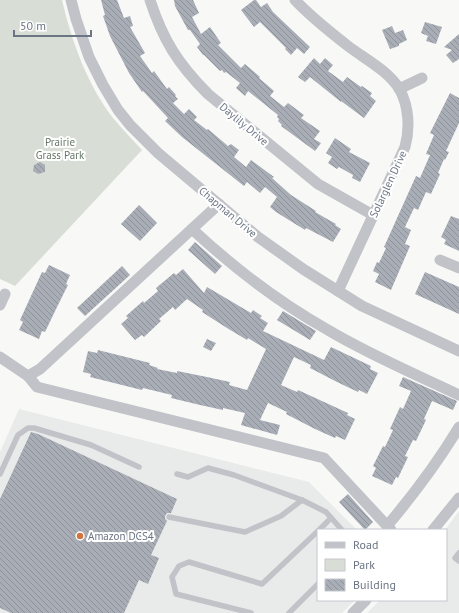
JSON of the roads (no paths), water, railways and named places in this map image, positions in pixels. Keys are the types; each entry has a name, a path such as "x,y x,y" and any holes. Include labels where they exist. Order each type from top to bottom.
{"street":[{"name":"Chapman Drive","path":"71,0 89,57 102,85 118,110 149,145 258,237 281,254 362,306 459,352"},
{"name":"Daylily Drive","path":"150,0 154,15 174,54 185,69 208,94 318,184 373,216"},
{"name":"Solarglen Drive","path":"295,0 307,12 387,75 399,89 406,108 408,136 403,152 338,291"},
{"path":"399,89 422,78"},
{"path":"28,376 40,369 219,204"},
{"path":"192,229 249,279 306,317 353,344 459,395"},
{"path":"440,260 459,268"},
{"path":"0,306 5,294"},
{"path":"0,357 28,376 37,387 324,458 389,528 459,427"},
{"path":"434,529 459,498"},
{"path":"353,613 365,601"}],"lane":[{"path":"0,474 18,434 28,428 34,428 91,444 139,467"},
{"path":"177,474 188,477 208,468 234,475 302,500 326,512 341,529"},
{"path":"169,517 245,532 281,516 302,500"},
{"path":"319,529 331,518"},
{"path":"251,613 176,594 172,577 179,566 189,562 262,584 317,531"},
{"path":"312,536 317,541"},
{"path":"459,553 455,558 459,561"},
{"path":"289,613 317,585"}],"place":[{"name":"Amazon DCS4","path":"80,536"}],"park label":[{"name":"Prairie Grass Park","path":"60,148"}]}
